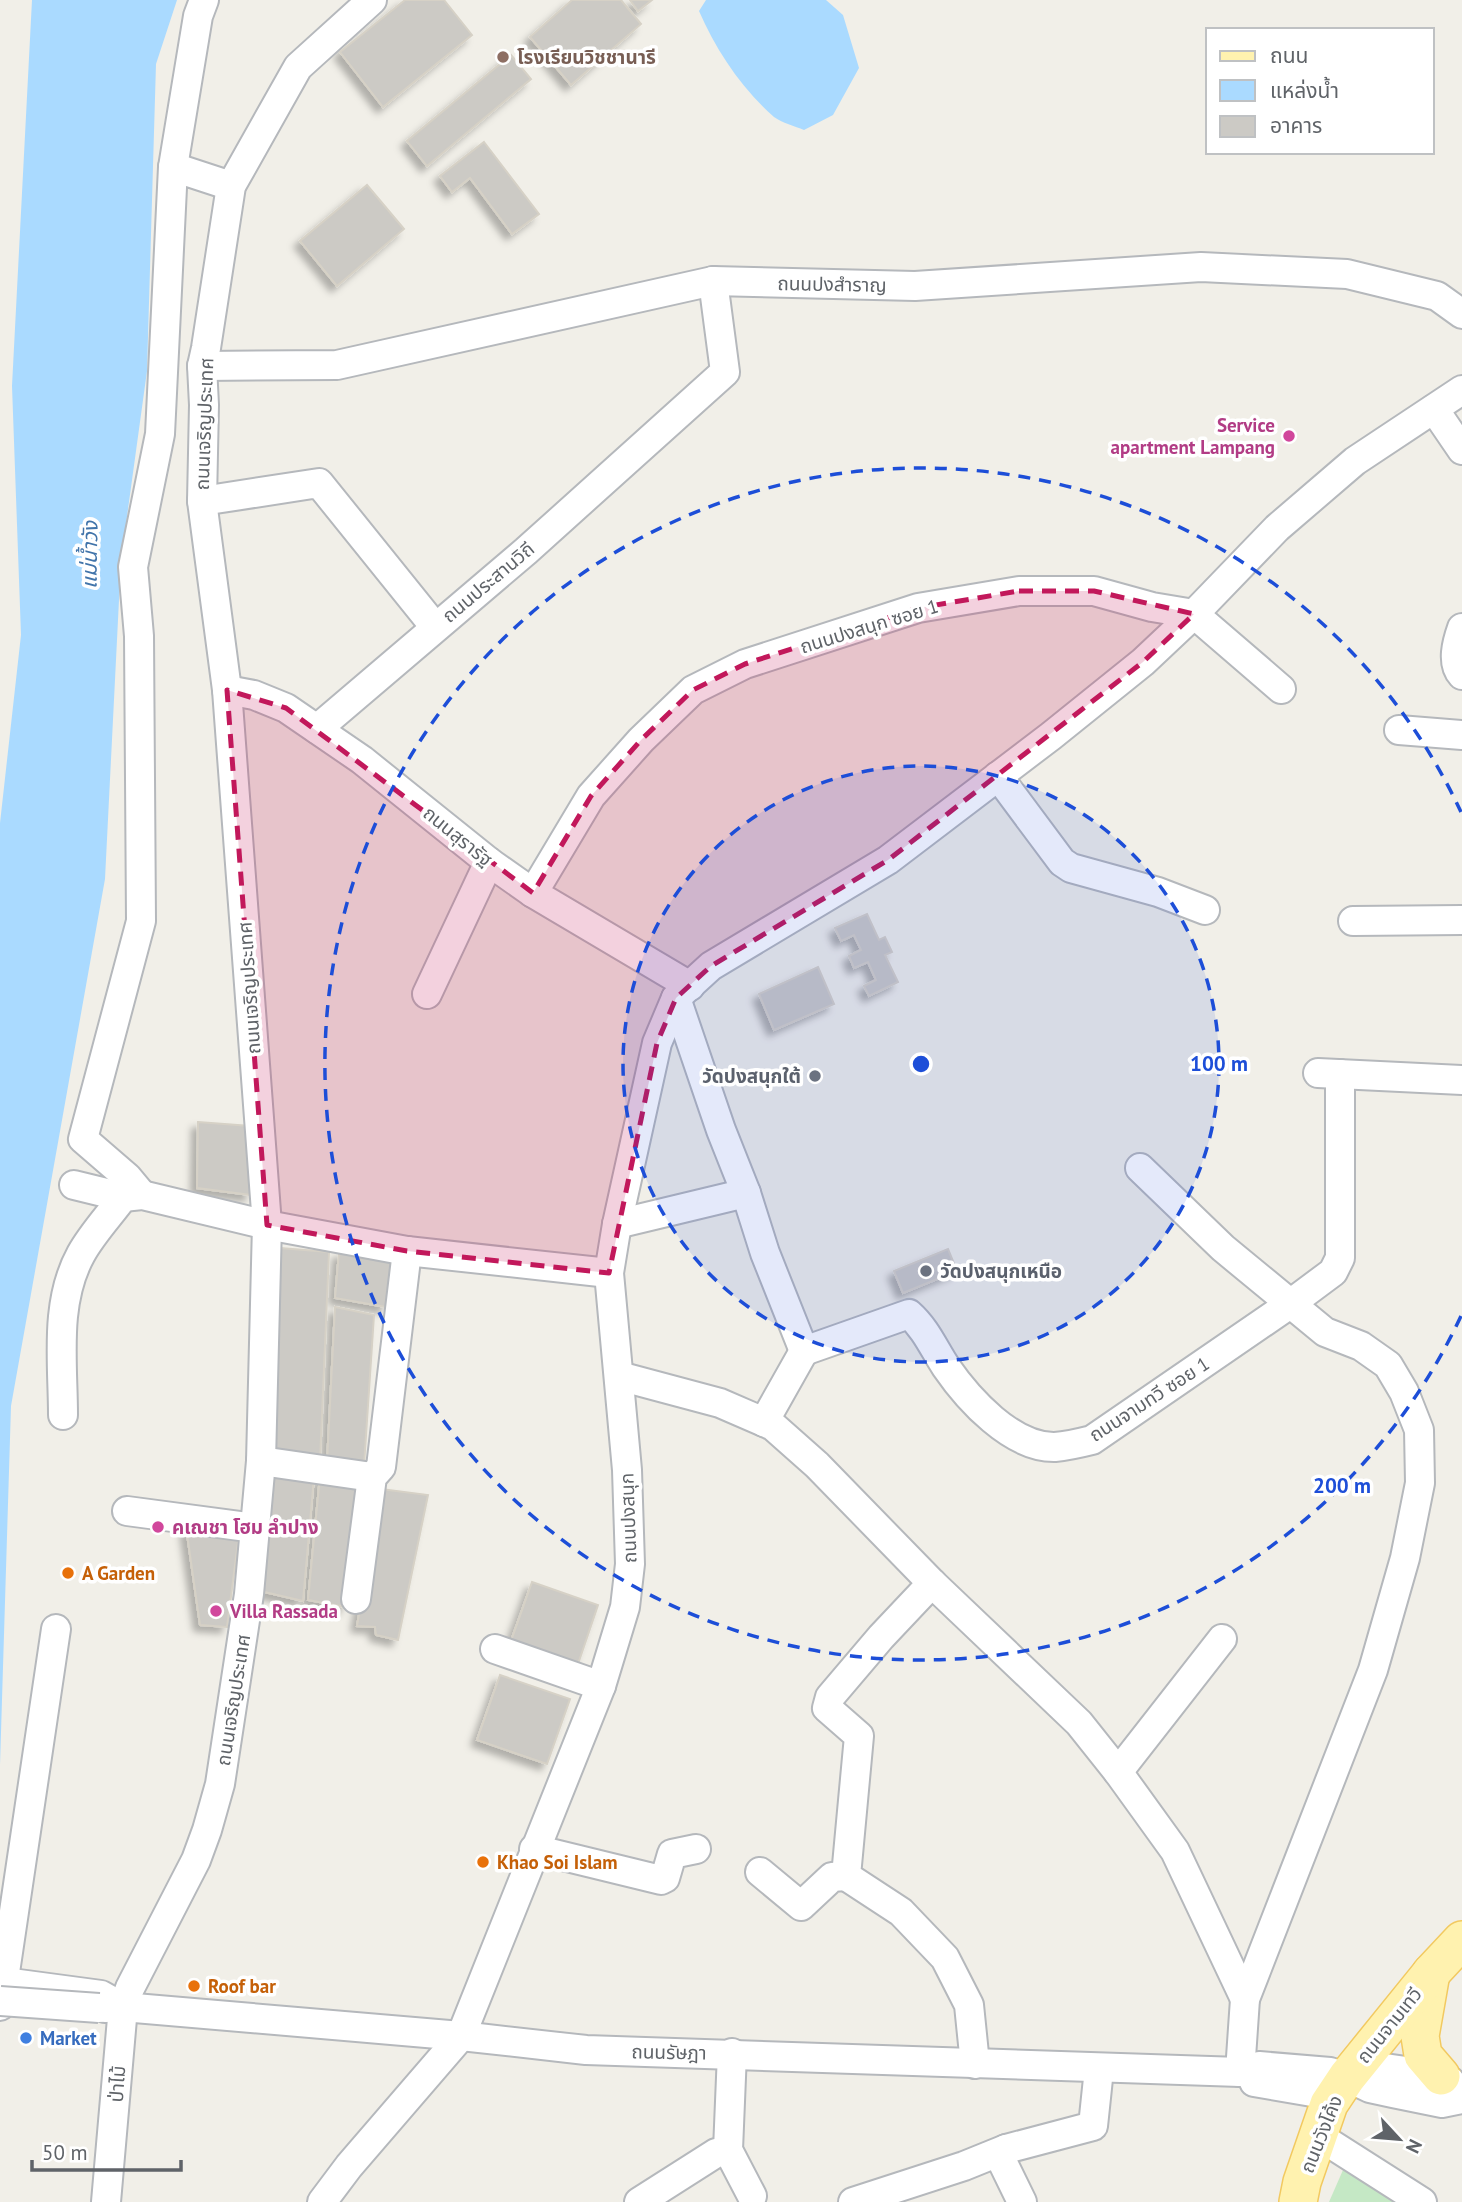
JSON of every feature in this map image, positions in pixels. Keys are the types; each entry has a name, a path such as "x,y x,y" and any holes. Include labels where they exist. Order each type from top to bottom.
{"main road":[{"name":"ถนนจามเทวี","path":"1347,2077 1432,1972 1462,1940"},
{"name":"ถนนจามเทวี","path":"1432,1972 1420,2036 1423,2054 1455,2088"},
{"name":"ถนนวังโค้ง","path":"1304,2202 1312,2190 1346,2110 1347,2077"},
{"name":"ถนนวังโค้ง","path":"1298,2202 1302,2182 1329,2104 1347,2077"}],"street":[{"path":"132,1196 127,1177 83,1139 141,921 139,636 133,567 160,434 173,167 198,16 204,0"},
{"name":"ถนนเจริญประเทศ","path":"111,2008 197,1860 208,1830 220,1784 249,1594 261,1461 267,1225 227,690 202,500 202,366 231,186 298,67 372,0"},
{"path":"173,167 231,186"},
{"name":"ถนนปงสำราญ","path":"202,366 337,365 713,281 915,286 1201,267 1347,274 1437,296 1462,314"},
{"name":"ถนนประสานวิถี","path":"317,729 526,551 725,372 713,281"},
{"path":"764,1422 803,1351 721,1130 683,992 711,966 888,860 998,776 1143,662 1194,614 1276,528 1355,461 1462,390"},
{"path":"1434,409 1462,450"},
{"path":"202,500 319,483 435,627"},
{"name":"ถนนปงสนุก ซอย 1","path":"533,893 592,796 641,740 693,690 745,664 918,608 1018,591 1094,591 1152,607 1194,614"},
{"path":"1194,614 1281,689"},
{"path":"1462,628 1457,641 1456,661 1457,670 1462,675"},
{"name":"ถนนสุรารัฐ","path":"227,690 254,695 286,708 362,760 489,862 683,992"},
{"path":"1399,730 1462,735"},
{"path":"998,776 1062,862 1071,868 1158,892 1205,910"},
{"path":"427,994 489,862"},
{"path":"1353,921 1462,920"},
{"name":"ถนนปงสนุก","path":"321,2202 461,2036 601,1686 625,1607 630,1564 627,1470 609,1273 617,1224 657,1043 683,992"},
{"name":"ถนนจามทวี ซอย 1","path":"803,1351 909,1314 919,1323 947,1368 986,1415 1023,1440 1053,1447 1092,1440 1333,1272 1340,1258 1329,1073 1462,1080"},
{"path":"1140,1168 1223,1248 1325,1332 1361,1346 1388,1365 1404,1392 1419,1430 1420,1483 1405,1558 1373,1671 1245,1998 1240,2072"},
{"path":"74,1185 407,1251 609,1273"},
{"path":"617,1224 746,1193"},
{"path":"63,1415 62,1314 68,1283 80,1256 132,1196"},
{"path":"356,1599 372,1477 382,1467 407,1251"},
{"path":"620,1376 720,1403 774,1426 817,1465 932,1583 1079,1723 1175,1852 1245,1998"},
{"path":"261,1461 372,1477"},
{"path":"127,1511 255,1528"},
{"path":"846,1876 859,1735 827,1708 830,1697 932,1583"},
{"path":"1,1996 56,1629"},
{"path":"1118,1772 1222,1639"},
{"path":"495,1649 601,1686"},
{"path":"534,1849 661,1880 665,1878 672,1854 696,1849"},
{"path":"760,1872 801,1906 832,1877 846,1876 901,1912 945,1958 968,2005 975,2064"},
{"name":"ถนนรัษฎา","path":"1,1996 111,2008 461,2036 586,2050 732,2053 1100,2069 1240,2072 1259,2066 1329,2072 1370,2088 1442,2103 1455,2088"},
{"name":"ป่าไม้","path":"106,2202 111,2008"},
{"path":"732,2053 728,2150 752,2196"},
{"path":"853,2202 964,2166 1006,2149 1093,2126 1100,2069"},
{"path":"1331,2144 1422,2202"},
{"path":"1006,2149 1002,2161 1022,2202"},
{"path":"639,2202 716,2153 728,2150"}],"highlighted area":[{"path":"1019,591 1094,591 1194,614 1143,662 888,860 711,966 676,998 657,1043 609,1273 407,1251 267,1225 227,690 286,708 533,893 591,796 641,740 693,690 745,664 918,608"}],"green space":[{"path":"1343,2170 1396,2202 1329,2202"}],"water":[{"name":"แม่น้ำวัง","path":"32,0 177,0 156,64 147,371 121,560 105,879 11,1406 0,1765 0,823 21,635 12,386"},
{"path":"706,0 826,0 843,15 859,68 833,115 804,130 774,117 740,81 713,40 699,11"}],"building":[{"path":"405,0 444,0 472,35 383,107 340,52"},
{"path":"572,0 621,0 641,24 571,85 530,37"},
{"path":"630,0 652,0 638,11"},
{"path":"511,55 531,79 427,166 407,141"},
{"path":"484,142 539,214 512,234 470,178 452,192 440,176"},
{"path":"367,185 404,229 337,286 300,241"},
{"path":"867,914 879,940 885,937 892,952 885,955 898,982 869,996 864,986 876,980 868,962 854,968 849,956 861,950 854,935 841,941 835,928"},
{"path":"818,967 834,1004 774,1030 759,994"},
{"path":"198,1122 250,1126 251,1195 197,1188"},
{"path":"280,1248 329,1252 320,1461 272,1453"},
{"name":"วัดปงสนุกเหนือ","path":"948,1249 957,1271 903,1293 894,1271"},
{"path":"339,1252 395,1259 386,1307 335,1298"},
{"path":"335,1307 374,1315 364,1466 327,1462"},
{"path":"272,1470 314,1477 303,1601 260,1591"},
{"path":"320,1476 359,1485 346,1607 308,1600"},
{"path":"381,1489 428,1495 398,1640 376,1635 375,1627 357,1626"},
{"path":"186,1527 239,1535 227,1627 200,1625"},
{"path":"532,1582 598,1605 578,1664 511,1641"},
{"path":"500,1675 570,1699 547,1764 477,1740"}],"place":[{"name":"โรงเรียนวิชชานารี","path":"503,57"},
{"name":"Service apartment Lampang","path":"1289,436"},
{"name":"วัดปงสนุกใต้","path":"815,1076"},
{"name":"วัดปงสนุกเหนือ","path":"926,1271"},
{"name":"คเณชา โฮม ลำปาง","path":"158,1527"},
{"name":"A Garden","path":"68,1573"},
{"name":"Villa Rassada","path":"216,1611"},
{"name":"Khao Soi Islam","path":"483,1862"},
{"name":"Roof bar","path":"194,1986"},
{"name":"Market","path":"26,2038"}]}
